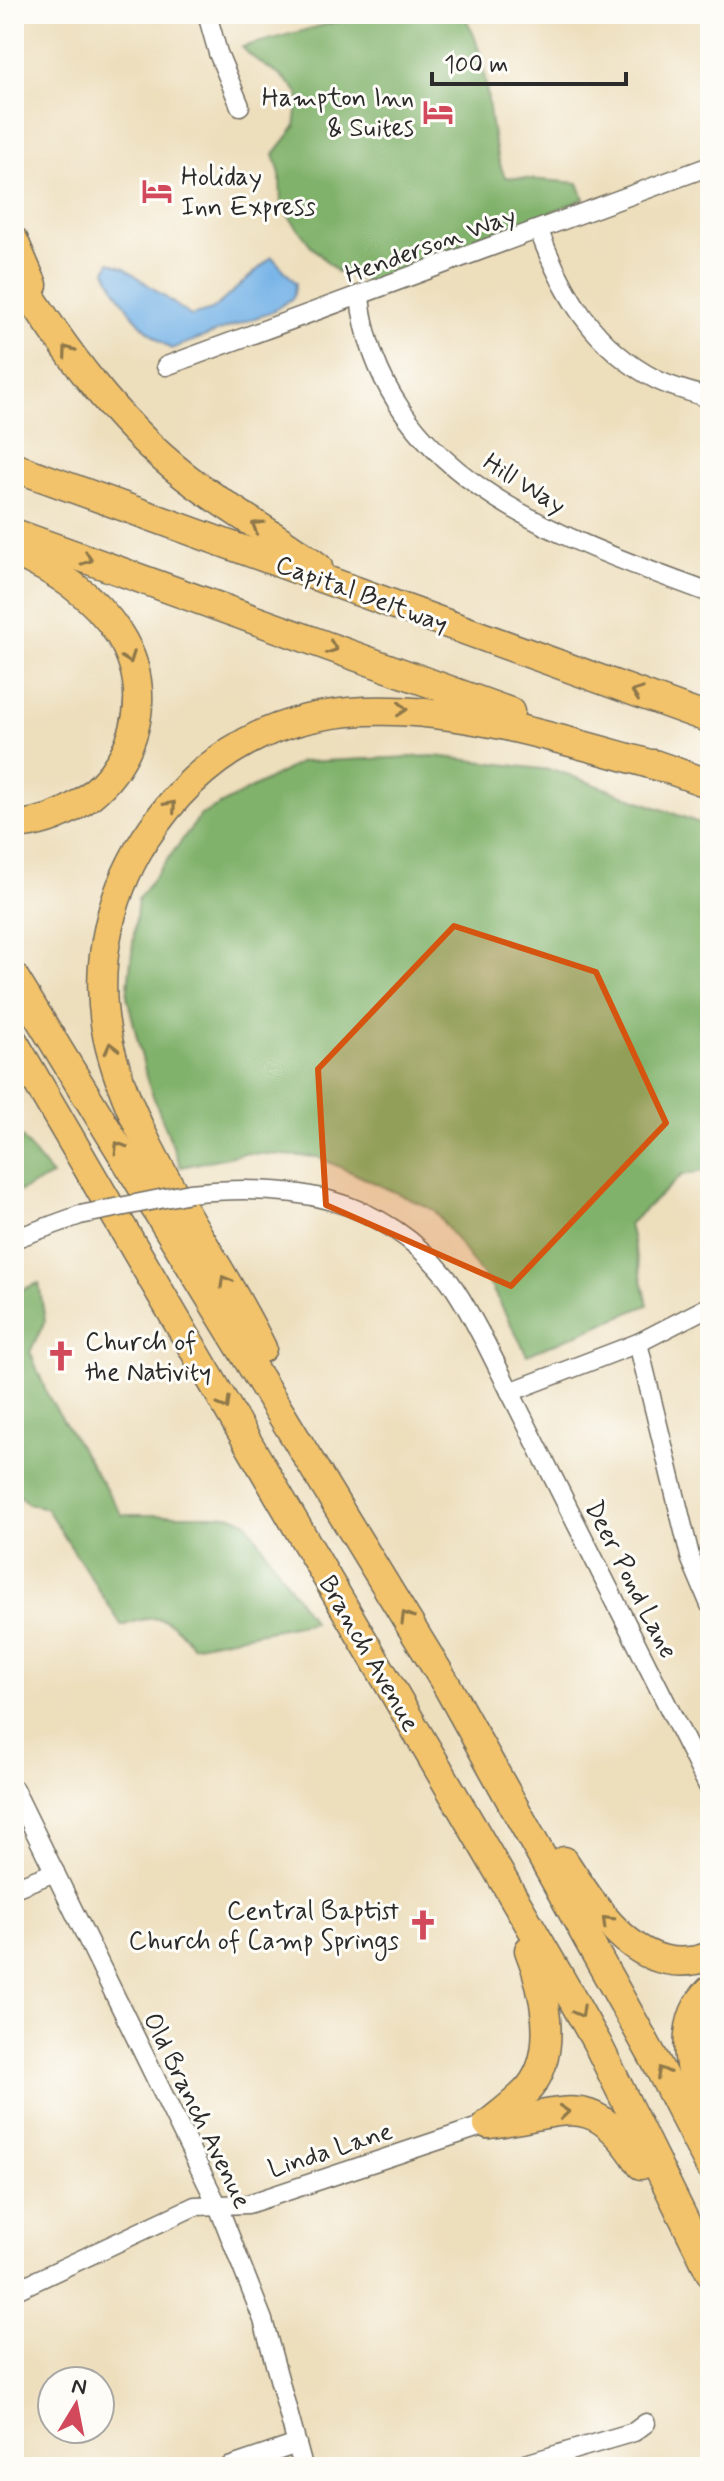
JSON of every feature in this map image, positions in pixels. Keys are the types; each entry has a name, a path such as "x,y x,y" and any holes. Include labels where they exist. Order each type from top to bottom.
{"highway":[{"path":"14,241 45,320"},
{"path":"14,271 45,320 124,420 184,475 345,586"},
{"name":"Capital Beltway","path":"14,467 710,719"},
{"path":"14,533 710,784"},
{"path":"14,552 62,575 100,609 130,656 138,699 131,742 105,783 90,798 50,820 14,825"},
{"path":"336,1500 252,1327 155,1162 119,1078 107,1029 102,984 110,919 122,883 153,828 195,780 216,763 268,733 326,715 386,708 453,715 672,770"},
{"name":"Branch Avenue","path":"14,977 446,1684 657,2064 710,2167"},
{"name":"Branch Avenue","path":"14,1042 597,2043 710,2273"},
{"path":"14,1076 186,1337"},
{"path":"446,1684 597,1911 631,1944 664,1960 690,1964 710,1956"},
{"path":"456,1799 460,1820 526,1940 541,1980 546,2027 542,2059 531,2086 488,2124"},
{"path":"710,1990 695,2008 688,2040 690,2067 710,2137"},
{"path":"488,2124 562,2110 600,2117 618,2131 710,2273"}],"street":[{"path":"207,14 218,53 240,106"},
{"name":"Henderson Way","path":"166,366 360,298 710,166"},
{"path":"539,231 574,308 600,336 629,363 658,380 710,399"},
{"name":"Hill Way","path":"360,298 367,335 403,411 473,485 538,525 710,593"},
{"name":"Deer Pond Lane","path":"14,1239 80,1215 190,1193 270,1188 302,1193 364,1212 392,1227 424,1252 448,1279 510,1392 710,1790"},
{"path":"510,1392 638,1343 710,1306"},
{"path":"638,1343 691,1560 710,1605"},
{"name":"Old Branch Avenue","path":"14,1789 218,2206 263,2320 303,2467"},
{"path":"14,1888 55,1872"},
{"name":"Linda Lane","path":"14,2291 195,2206 248,2204 488,2124"},
{"path":"515,2467 634,2432 646,2423"},
{"path":"229,2467 297,2444"}],"highlighted area":[{"path":"454,926 596,972 666,1123 511,1286 326,1205 318,1069"}],"green space":[{"path":"365,14 463,14 480,53 493,137 505,177 578,183 584,199 372,283 337,272 312,247 281,206 280,174 274,154 295,127 299,94 292,85 242,47"},
{"path":"435,756 558,771 710,827 710,1170 682,1175 629,1224 648,1305 527,1355 492,1288 434,1210 318,1157 245,1153 181,1167 148,1083 127,996 138,899 201,815 301,762"},
{"path":"14,1128 52,1176 14,1194"},
{"path":"39,1283 45,1321 30,1352 48,1396 122,1515 228,1515 246,1521 313,1622 192,1646 177,1628 162,1620 145,1619 122,1626 46,1508 27,1503 14,1490 14,1293"}],"water":[{"path":"272,257 296,283 293,298 271,312 171,349 132,314 106,270 110,262 125,268 191,316 212,310"}],"place":[{"name":"Hampton Inn & Suites","path":"438,112"},
{"name":"Holiday Inn Express","path":"157,191"},
{"name":"Church of the Nativity","path":"61,1356"},
{"name":"Central Baptist Church of Camp Springs","path":"423,1925"}]}
